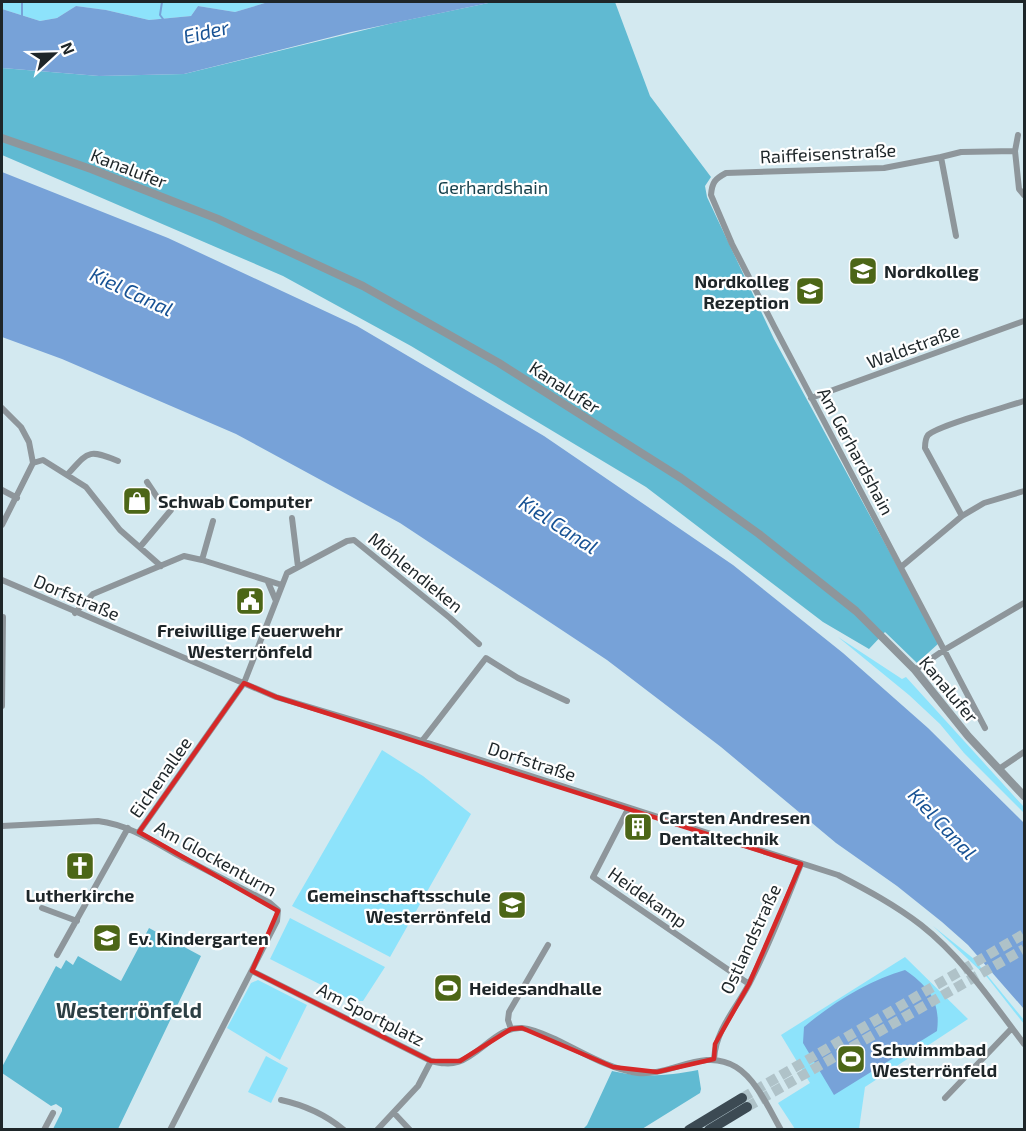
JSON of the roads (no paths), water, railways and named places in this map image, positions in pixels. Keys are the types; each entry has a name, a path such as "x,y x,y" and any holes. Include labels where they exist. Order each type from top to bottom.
{"highway":[{"path":"689,1130 745,1103 709,1130"}],"street":[{"path":"1018,135 1015,151 1019,189 1024,195"},
{"name":"Kanalufer","path":"2,138 91,169 218,219 363,286 460,340 681,478 759,534 856,611 915,670 968,736 1024,796"},
{"name":"Raiffeisenstraße","path":"712,184 726,173 884,168 962,152 1015,151"},
{"path":"940,157 956,236"},
{"name":"Am Gerhardshain","path":"712,184 711,195 734,247 985,728"},
{"name":"Waldstraße","path":"811,398 1024,321"},
{"path":"962,516 924,442 928,435 942,428 1024,401"},
{"path":"2,408 21,427 29,442 33,463 2,525"},
{"path":"68,474 85,456 94,452 118,460"},
{"path":"33,463 43,460 86,487 120,530 161,566"},
{"path":"140,547 171,510 157,497 147,482"},
{"path":"2,490 17,498"},
{"path":"901,567 962,516 984,503 1024,491"},
{"path":"292,518 298,567"},
{"path":"202,560 213,521"},
{"name":"Möhlendieken","path":"276,601 287,573 347,541 354,540 479,644"},
{"path":"75,613 93,594 184,556 282,585"},
{"name":"Dorfstraße","path":"2,580 276,697 422,741 829,872 879,896 923,926 957,960 1024,1044"},
{"path":"268,582 276,601"},
{"name":"Eichenallee","path":"2,826 98,821 114,823 139,832 244,683 276,601"},
{"path":"915,670 944,650 1024,603"},
{"path":"2,706 3,617"},
{"path":"422,741 486,658 518,678 567,701"},
{"path":"999,769 1024,752"},
{"name":"Heidekamp","path":"628,809 593,877 749,984"},
{"path":"57,955 128,828"},
{"name":"Am Glockenturm","path":"139,832 190,862 270,903 278,910 277,921 252,971"},
{"name":"Ostlandstraße","path":"714,1059 715,1044 723,1026 749,984 801,864"},
{"path":"42,908 77,921"},
{"path":"548,945 509,1012 508,1020 511,1029 522,1028 539,1032 613,1067 638,1073 657,1072 714,1059 736,1066 750,1080 781,1130"},
{"path":"170,1130 252,971"},
{"name":"Am Sportplatz","path":"252,971 431,1061 446,1064 460,1061 511,1029"},
{"path":"945,1098 1012,1028"},
{"path":"376,1130 418,1086 431,1061"},
{"path":"281,1100 299,1104 335,1122 344,1130"},
{"path":"45,1130 53,1113"},
{"path":"394,1113 410,1130"}],"water":[{"name":"Eider","path":"268,2 493,2 351,32 184,74 99,76 2,68 2,9 40,21 57,18 76,6 149,20 191,16 198,6 235,12"},
{"name":"Kiel Canal","path":"2,172 168,238 357,326 544,436 733,565 843,653 928,728 1024,823 1024,1009 968,945 942,922 897,886 836,843 721,747 607,660 400,523 236,434 62,359 2,337"},
{"path":"905,970 931,995 937,1011 937,1031 834,1095 803,1043 804,1027 852,993"}],"waterway":[{"path":"22,2 22,16"},
{"path":"162,2 160,15 163,19"}],"tunnel":[{"path":"742,1098 1024,934"},
{"path":"747,1107 1024,949"}],"place":[{"name":"Nordkolleg","path":"863,271"},
{"name":"Nordkolleg Rezeption","path":"810,291"},
{"name":"Schwab Computer","path":"137,501"},
{"name":"Freiwillige Feuerwehr Westerrönfeld","path":"250,601"},
{"name":"Carsten Andresen Dentaltechnik","path":"638,827"},
{"name":"Lutherkirche","path":"80,866"},
{"name":"Gemeinschaftsschule Westerrönfeld","path":"512,905"},
{"name":"Ev. Kindergarten","path":"107,938"},
{"name":"Heidesandhalle","path":"448,988"},
{"name":"Schwimmbad Westerrönfeld","path":"851,1059"}],"district":[{"name":"Westerrönfeld","path":"129,1009"}],"park label":[{"name":"Gerhardshain","path":"493,187"}]}
